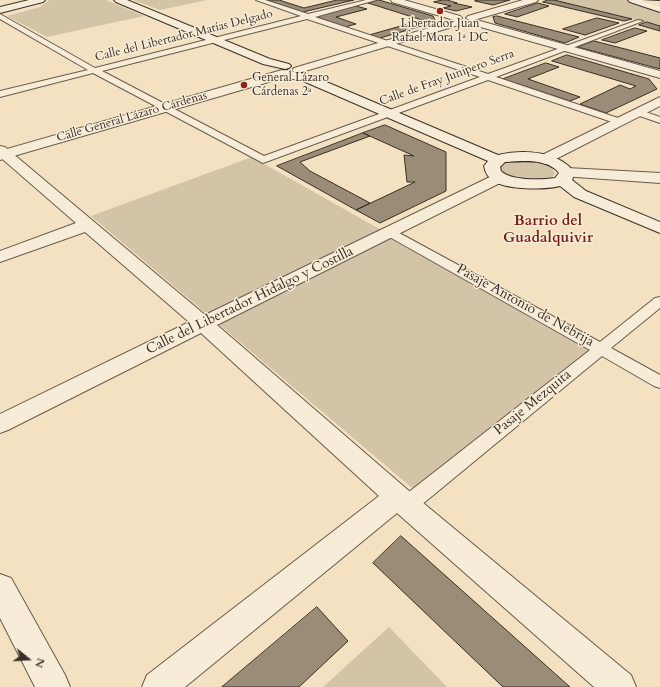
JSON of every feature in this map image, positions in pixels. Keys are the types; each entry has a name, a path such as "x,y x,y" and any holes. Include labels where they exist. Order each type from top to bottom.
{"main road":[{"path":"646,0 660,4"}],"street":[{"path":"0,10 40,0"},
{"path":"119,0 284,71 388,113 499,169 508,181 546,183 564,177 660,178"},
{"path":"259,0 618,121"},
{"name":"Calle del Libertador Matías Delgado","path":"0,94 373,0"},
{"path":"395,0 458,20"},
{"path":"472,20 533,0"},
{"path":"633,0 660,9"},
{"path":"0,16 163,108"},
{"name":"Calle General Lázaro Cárdenas","path":"2,154 163,108 458,20 472,20"},
{"path":"472,20 660,75"},
{"name":"Calle de Fray Junipero Serra","path":"163,108 263,160 484,77 640,21"},
{"path":"545,160 618,121 660,101"},
{"path":"637,112 660,120"},
{"path":"2,154 203,324 402,501 619,687"},
{"path":"499,169 510,158 545,160 556,163 564,168 564,177 580,194 660,228"},
{"name":"Calle del Libertador Hidalgo y Costilla","path":"0,424 390,232 499,169"},
{"path":"0,257 86,225"},
{"name":"Pasaje Antonio de Nebrija","path":"390,232 660,382"},
{"name":"Pasaje Mezquita","path":"402,501 660,301"},
{"path":"159,687 402,501"},
{"path":"0,588 53,687"}],"shaded area":[{"path":"49,0 106,0 144,16 47,37 7,16 40,7"},
{"path":"133,0 207,0 160,10"},
{"path":"554,0 627,0 660,11 660,26"},
{"path":"252,157 602,355 424,498 91,216"},
{"path":"504,162 543,163 552,169 555,174 545,179 530,180 502,174 498,167"},
{"path":"389,627 447,687 323,687"}],"building":[{"path":"266,0 279,0 304,8 337,0 354,0 303,12"},
{"path":"379,0 433,16 436,22 380,38 369,35 422,20 368,3"},
{"path":"443,0 472,7 456,11 443,8 451,6 434,2"},
{"path":"510,0 493,5 475,1"},
{"path":"554,0 632,19 624,21 543,2"},
{"path":"538,3 549,6 517,17 505,14"},
{"path":"356,6 367,9 336,17 356,24 345,27 314,16"},
{"path":"497,16 579,37 565,43 495,23 493,17"},
{"path":"597,18 619,23 585,35 563,29"},
{"path":"647,22 660,26 660,31 639,25"},
{"path":"635,28 647,31 615,43 602,40"},
{"path":"594,41 660,58 660,69 578,47"},
{"path":"567,55 649,79 657,89 606,113 580,104 620,85 630,89 636,86 552,61"},
{"path":"546,63 559,67 528,79 580,97 570,101 503,79"},
{"path":"385,125 446,152 446,191 380,223 356,210 415,182 407,182 404,155 414,156 363,133"},
{"path":"363,133 370,136 300,162 310,171 370,203 356,210 277,166"},
{"path":"401,536 570,687 503,687 373,563"},
{"path":"317,607 348,641 299,687 222,687"}],"place":[{"name":"Libertador Juan Rafael Mora 1ª DC","path":"440,11"},
{"name":"General Lázaro Cárdenas 2ª","path":"244,85"}],"district":[{"name":"Barrio del Guadalquivir","path":"548,230"}]}
